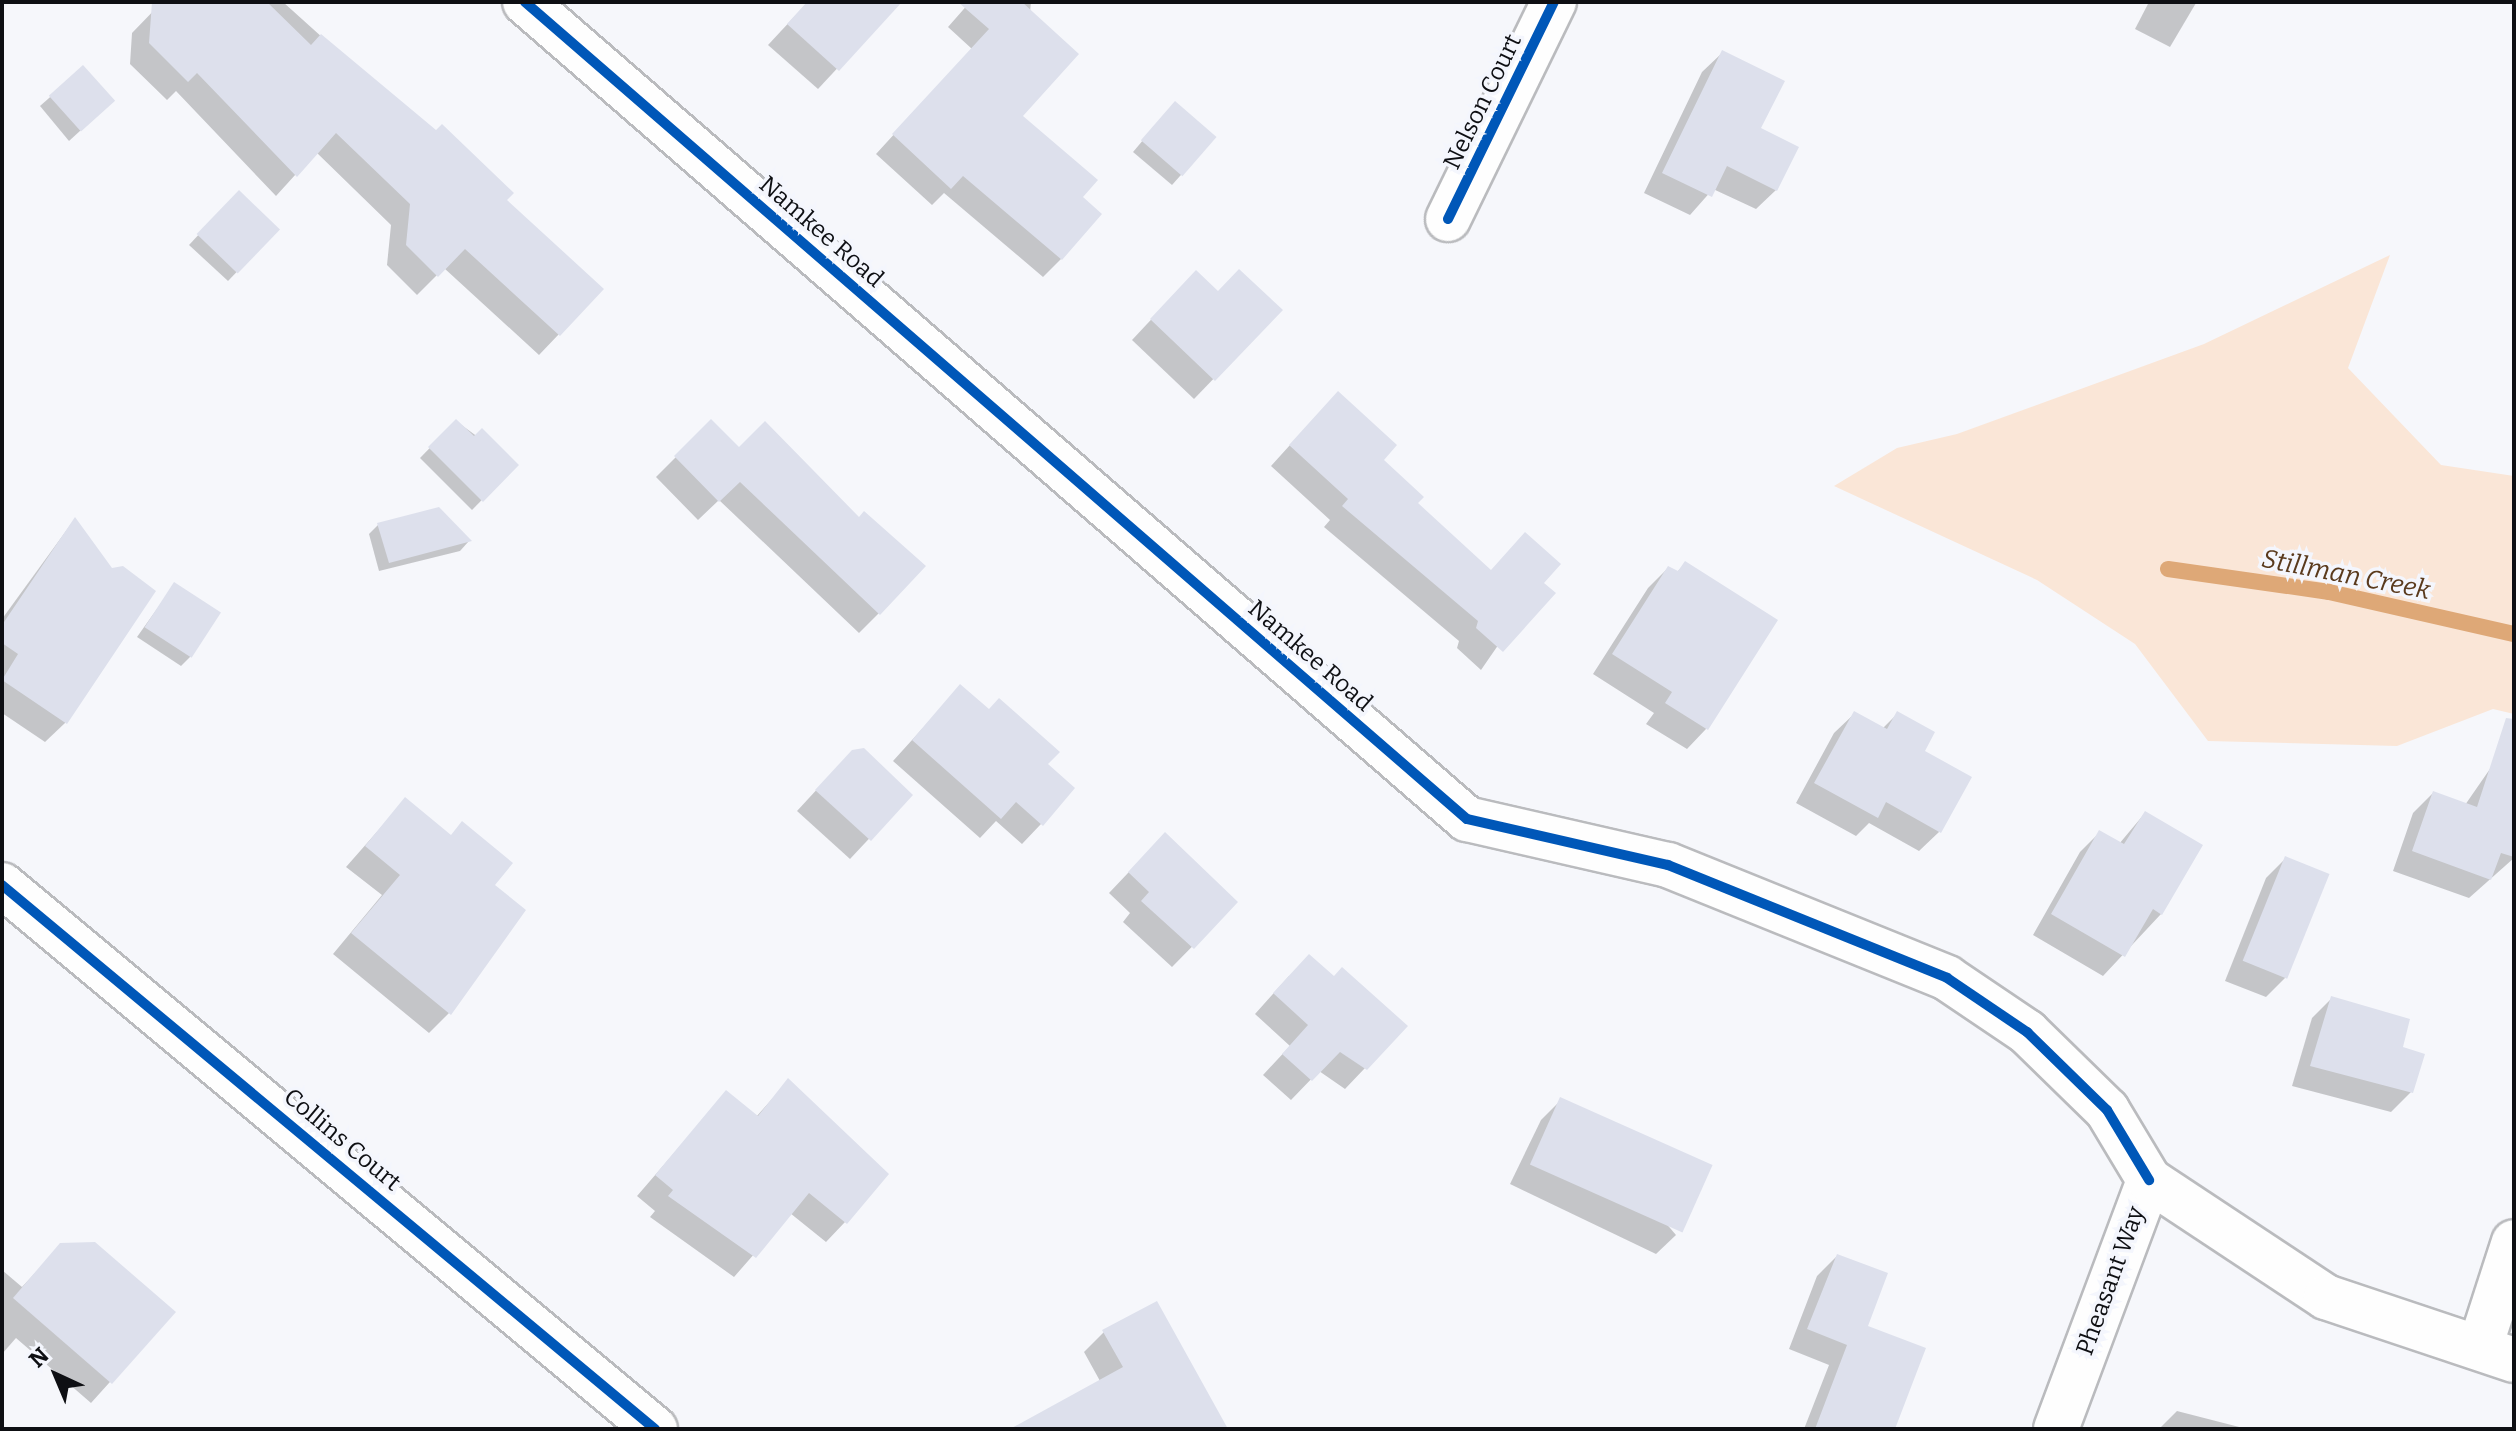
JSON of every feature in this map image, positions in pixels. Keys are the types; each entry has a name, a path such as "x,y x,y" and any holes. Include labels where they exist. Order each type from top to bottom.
{"street":[{"name":"Namkee Road","path":"525,2 1467,819 1668,865 1947,978 2027,1032 2107,1110 2149,1180"},
{"name":"Nelson Court","path":"1448,219 1554,2"},
{"name":"Collins Court","path":"2,885 655,1429"},
{"name":"Pheasant Way","path":"2056,1429 2149,1180 2326,1297 2497,1354"},
{"path":"2497,1354 2514,1242"}],"shaded area":[{"path":"2390,255 2348,368 2441,465 2514,476 2514,714 2493,709 2397,746 2208,741 2135,644 2037,580 1834,486 1897,448 1957,434 2204,344"}],"building":[{"path":"152,2 267,2 311,45 321,34 436,130 442,124 514,193 507,200 604,289 560,336 465,249 438,277 406,245 410,204 336,133 297,177 197,73 188,82 149,43"},
{"path":"807,2 902,2 839,71 787,24"},
{"path":"958,2 1022,2 1079,54 1023,116 1098,180 1083,197 1102,214 1062,260 963,176 951,189 892,134 989,29"},
{"path":"1722,50 1785,81 1761,128 1799,147 1777,191 1727,166 1712,197 1662,173"},
{"path":"83,65 115,101 81,131 49,96"},
{"path":"1175,101 1217,137 1182,176 1141,140"},
{"path":"239,190 280,230 238,273 197,234"},
{"path":"1239,269 1283,310 1215,381 1150,319 1196,270 1218,291"},
{"path":"1338,391 1397,445 1384,460 1424,497 1418,503 1491,570 1525,532 1561,564 1544,583 1556,593 1503,652 1476,628 1478,621 1342,506 1348,499 1289,445"},
{"path":"456,419 474,436 482,428 519,465 483,502 428,447"},
{"path":"711,419 739,447 765,421 859,517 864,511 926,566 880,615 740,482 719,502 674,456"},
{"path":"439,507 472,541 389,563 377,523"},
{"path":"75,517 112,568 123,566 156,591 67,724 2,680 18,654 2,643 2,625"},
{"path":"1685,561 1778,620 1708,730 1665,703 1672,692 1612,654 1668,566 1678,571"},
{"path":"174,582 221,612 192,658 145,627"},
{"path":"960,684 989,709 999,698 1060,752 1048,764 1075,788 1043,826 1016,802 1001,819 912,740"},
{"path":"1854,711 1887,729 1897,711 1935,732 1925,751 1972,777 1941,833 1886,802 1878,818 1814,783"},
{"path":"2506,718 2514,719 2514,857 2501,853 2491,880 2412,851 2433,791 2477,807"},
{"path":"864,748 913,795 871,841 815,790 852,750"},
{"path":"405,797 451,835 462,821 513,863 495,885 526,910 451,1015 351,933 400,875 365,846"},
{"path":"2145,811 2203,845 2162,915 2153,909 2125,957 2051,914 2099,830 2124,844"},
{"path":"1165,832 1238,902 1194,949 1141,901 1149,892 1128,872"},
{"path":"2285,856 2330,874 2287,979 2243,961"},
{"path":"1309,954 1334,976 1342,967 1408,1026 1367,1070 1340,1052 1312,1081 1282,1054 1308,1025 1273,993"},
{"path":"2331,996 2410,1019 2403,1047 2425,1054 2413,1093 2310,1066"},
{"path":"788,1078 889,1174 847,1224 809,1193 756,1258 668,1196 673,1190 655,1175 726,1090 758,1116"},
{"path":"1560,1097 1713,1165 1682,1233 1530,1165"},
{"path":"95,1242 176,1312 112,1384 13,1298 60,1243"},
{"path":"1837,1254 1888,1273 1868,1326 1926,1348 1895,1429 1815,1429 1847,1345 1807,1329"},
{"path":"1157,1301 1228,1429 1010,1429 1123,1367 1102,1330"}],"waterway":[{"name":"Stillman Creek","path":"2168,569 2329,592 2514,634"}],"cycle path":[{"path":"525,2 1467,819 1668,865 1947,978 2027,1032 2107,1110 2149,1180"},
{"path":"1448,219 1554,2"},
{"path":"2,885 655,1429"}]}
